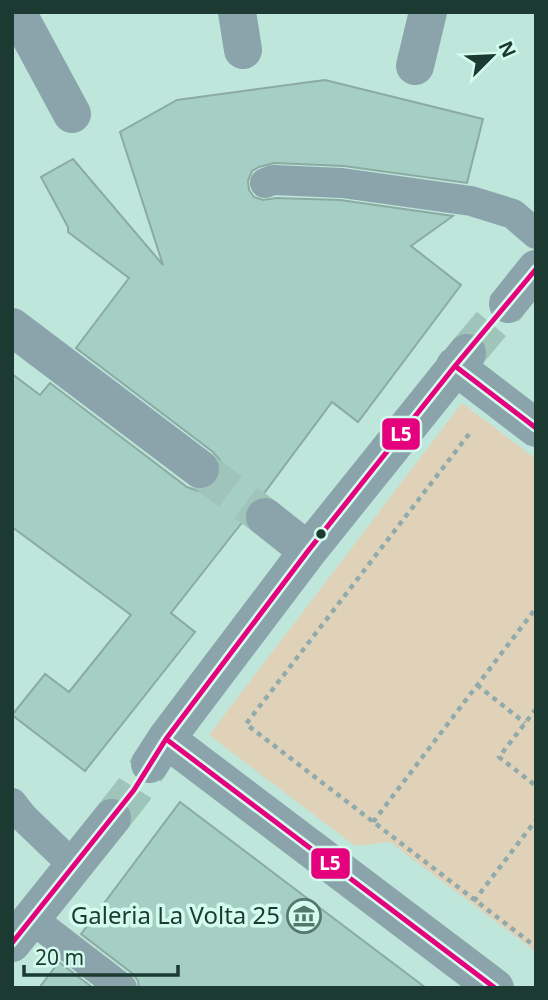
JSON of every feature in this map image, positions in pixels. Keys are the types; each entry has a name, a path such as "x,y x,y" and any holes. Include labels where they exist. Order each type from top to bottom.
{"street":[{"path":"17,12 72,114"},
{"path":"237,12 243,50"},
{"path":"415,66 429,12"},
{"path":"508,304 536,269"},
{"path":"12,327 200,470"},
{"path":"495,988 158,752 308,551 461,359 536,428"},
{"path":"265,517 308,551"},
{"path":"22,931 112,818"}],"lane":[{"path":"265,183 273,180 342,183 471,201 513,214 536,234"},
{"path":"12,803 74,866"},
{"path":"22,931 122,988"}],"path":[{"path":"473,429 246,724 536,947"},
{"path":"373,822 536,608"},
{"path":"477,685 525,723"},
{"path":"536,709 499,757 536,786"},
{"path":"474,901 536,820"}],"shaded area":[{"path":"462,403 536,459 536,952 390,842 355,846 209,735"}],"building":[{"path":"325,80 483,119 467,183 344,166 274,163 252,171 248,181 249,190 254,197 263,200 340,200 453,216 411,246 461,285 358,422 332,402 262,496 247,504 244,520 171,613 195,632 85,771 12,715 45,674 69,692 131,615 12,527 12,374 40,395 50,383 187,487 198,491 209,489 218,482 222,471 220,460 213,452 76,348 129,278 68,232 68,227 41,177 73,159 163,265 120,132 177,100"},
{"path":"180,802 426,988 139,988 133,974 81,934"},
{"path":"59,962 93,988 39,988"}],"tunnel":[{"path":"467,353 508,304"},
{"path":"200,469 265,517"},
{"path":"112,818 150,764"}],"transit line":[{"name":"L5","path":"12,943 134,790 166,739 308,551 536,269"},
{"name":"L5","path":"455,366 536,428"},
{"name":"L5","path":"166,739 495,988"}],"place":[{"name":"Galeria La Volta 25","path":"304,916"}]}
